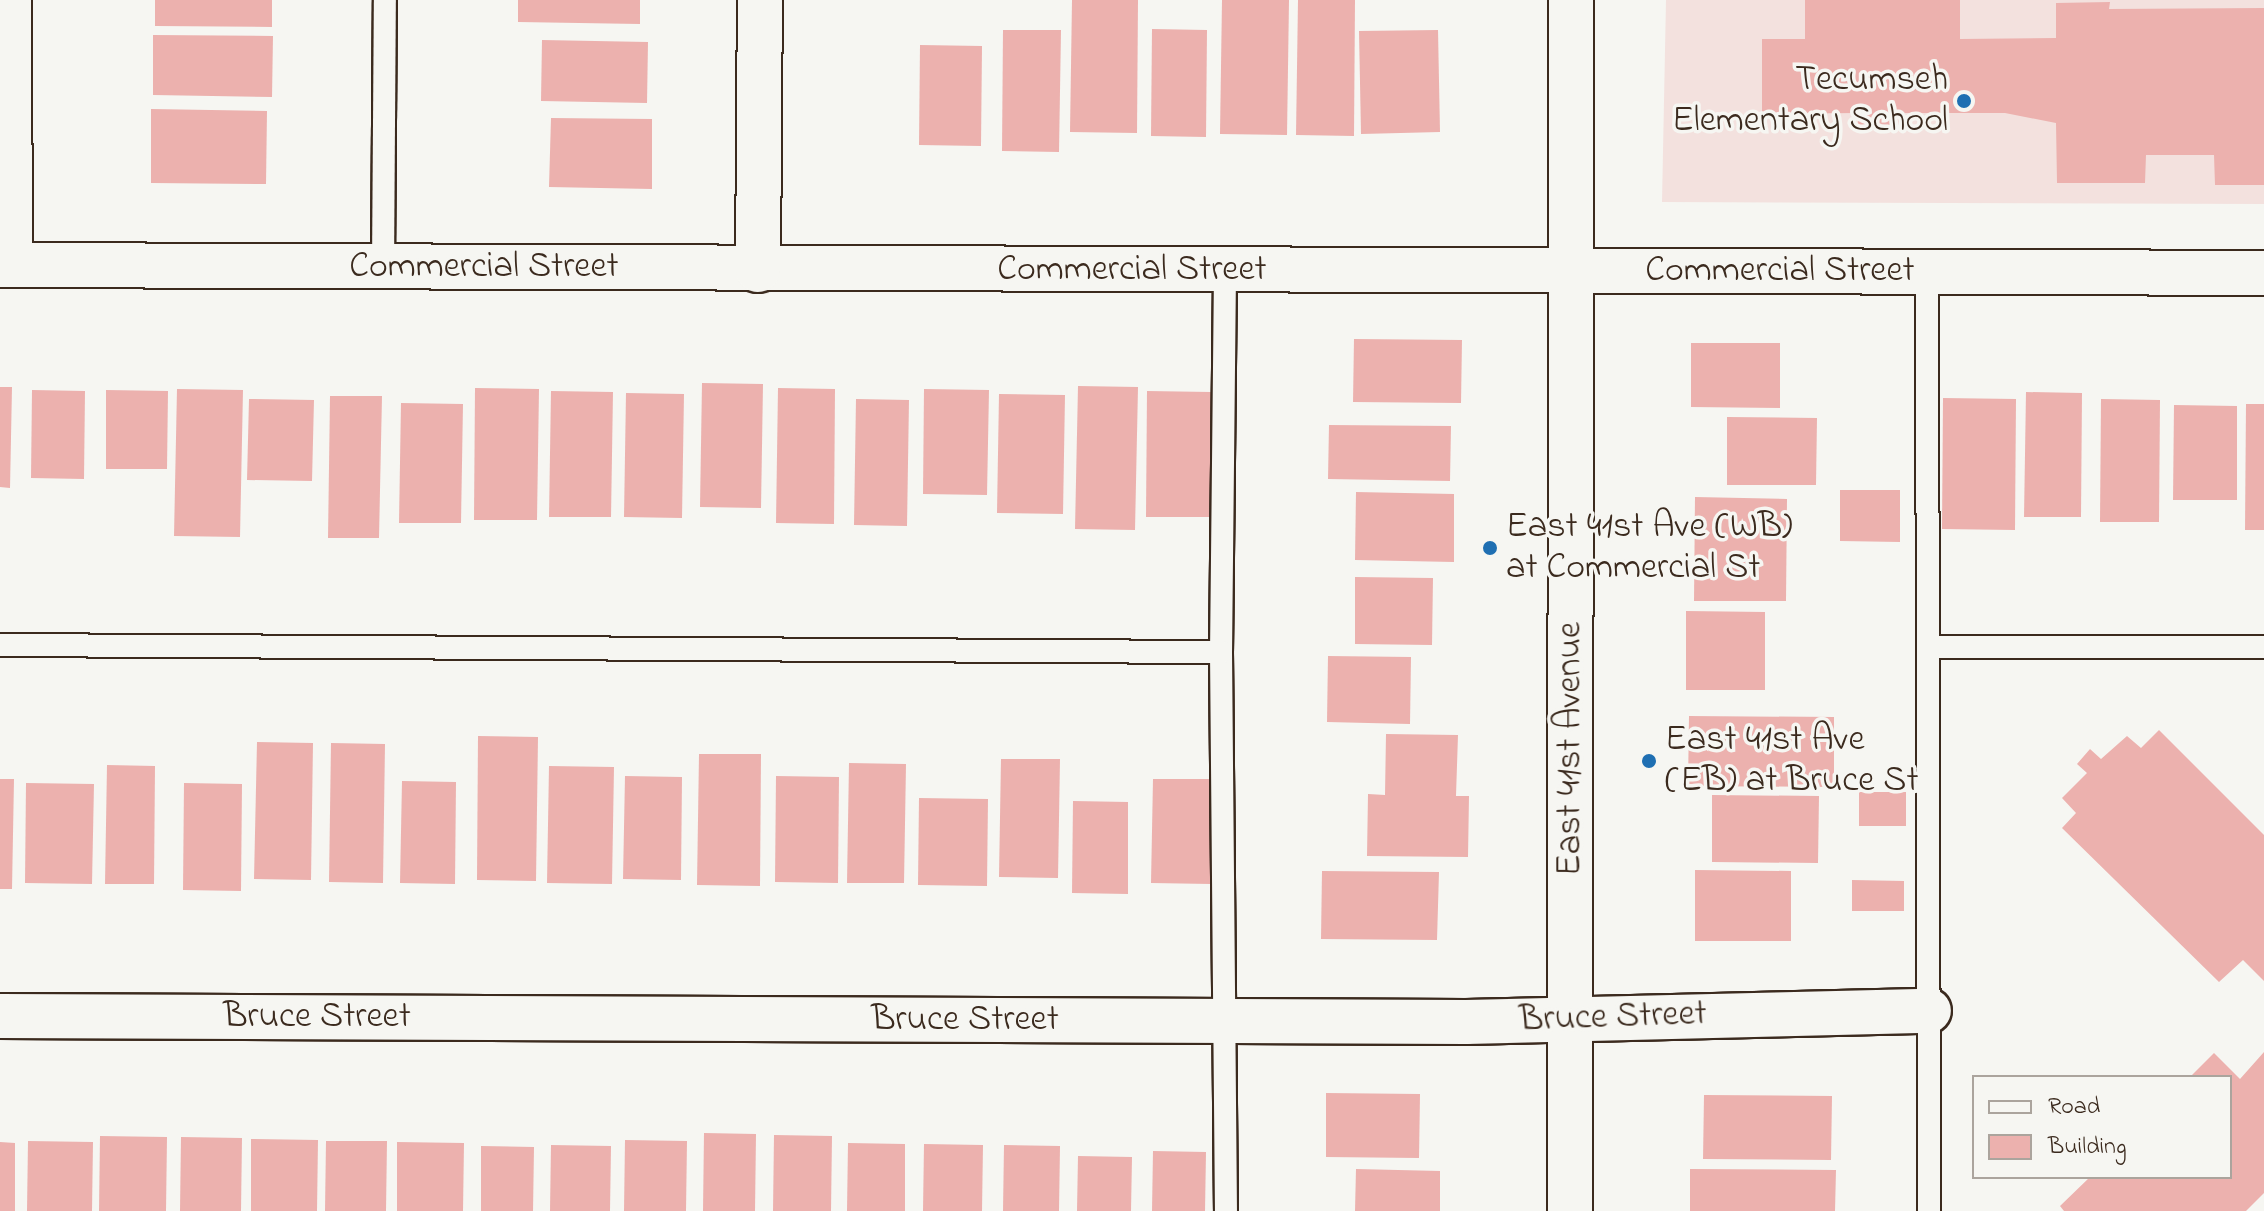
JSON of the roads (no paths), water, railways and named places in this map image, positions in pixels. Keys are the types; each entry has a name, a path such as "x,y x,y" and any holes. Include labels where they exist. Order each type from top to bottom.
{"street":[{"path":"5,265 9,0"},
{"path":"758,270 760,0"},
{"name":"East 41st Avenue","path":"1570,1211 1571,0"},
{"name":"Commercial Street","path":"5,265 1225,272 2264,273"},
{"name":"Bruce Street","path":"0,1016 1225,1022 1929,1011"}],"lane":[{"path":"383,267 385,0"},
{"path":"1927,271 1929,1211"},
{"path":"1225,272 1221,652 1226,1211"},
{"path":"0,645 1221,652"},
{"path":"1928,647 2264,647"}],"place":[{"name":"Tecumseh Elementary School","path":"1964,101"},
{"name":"East 41st Ave (WB) at Commercial St","path":"1490,548"},
{"name":"East 41st Ave (EB) at Bruce St","path":"1649,761"}]}
